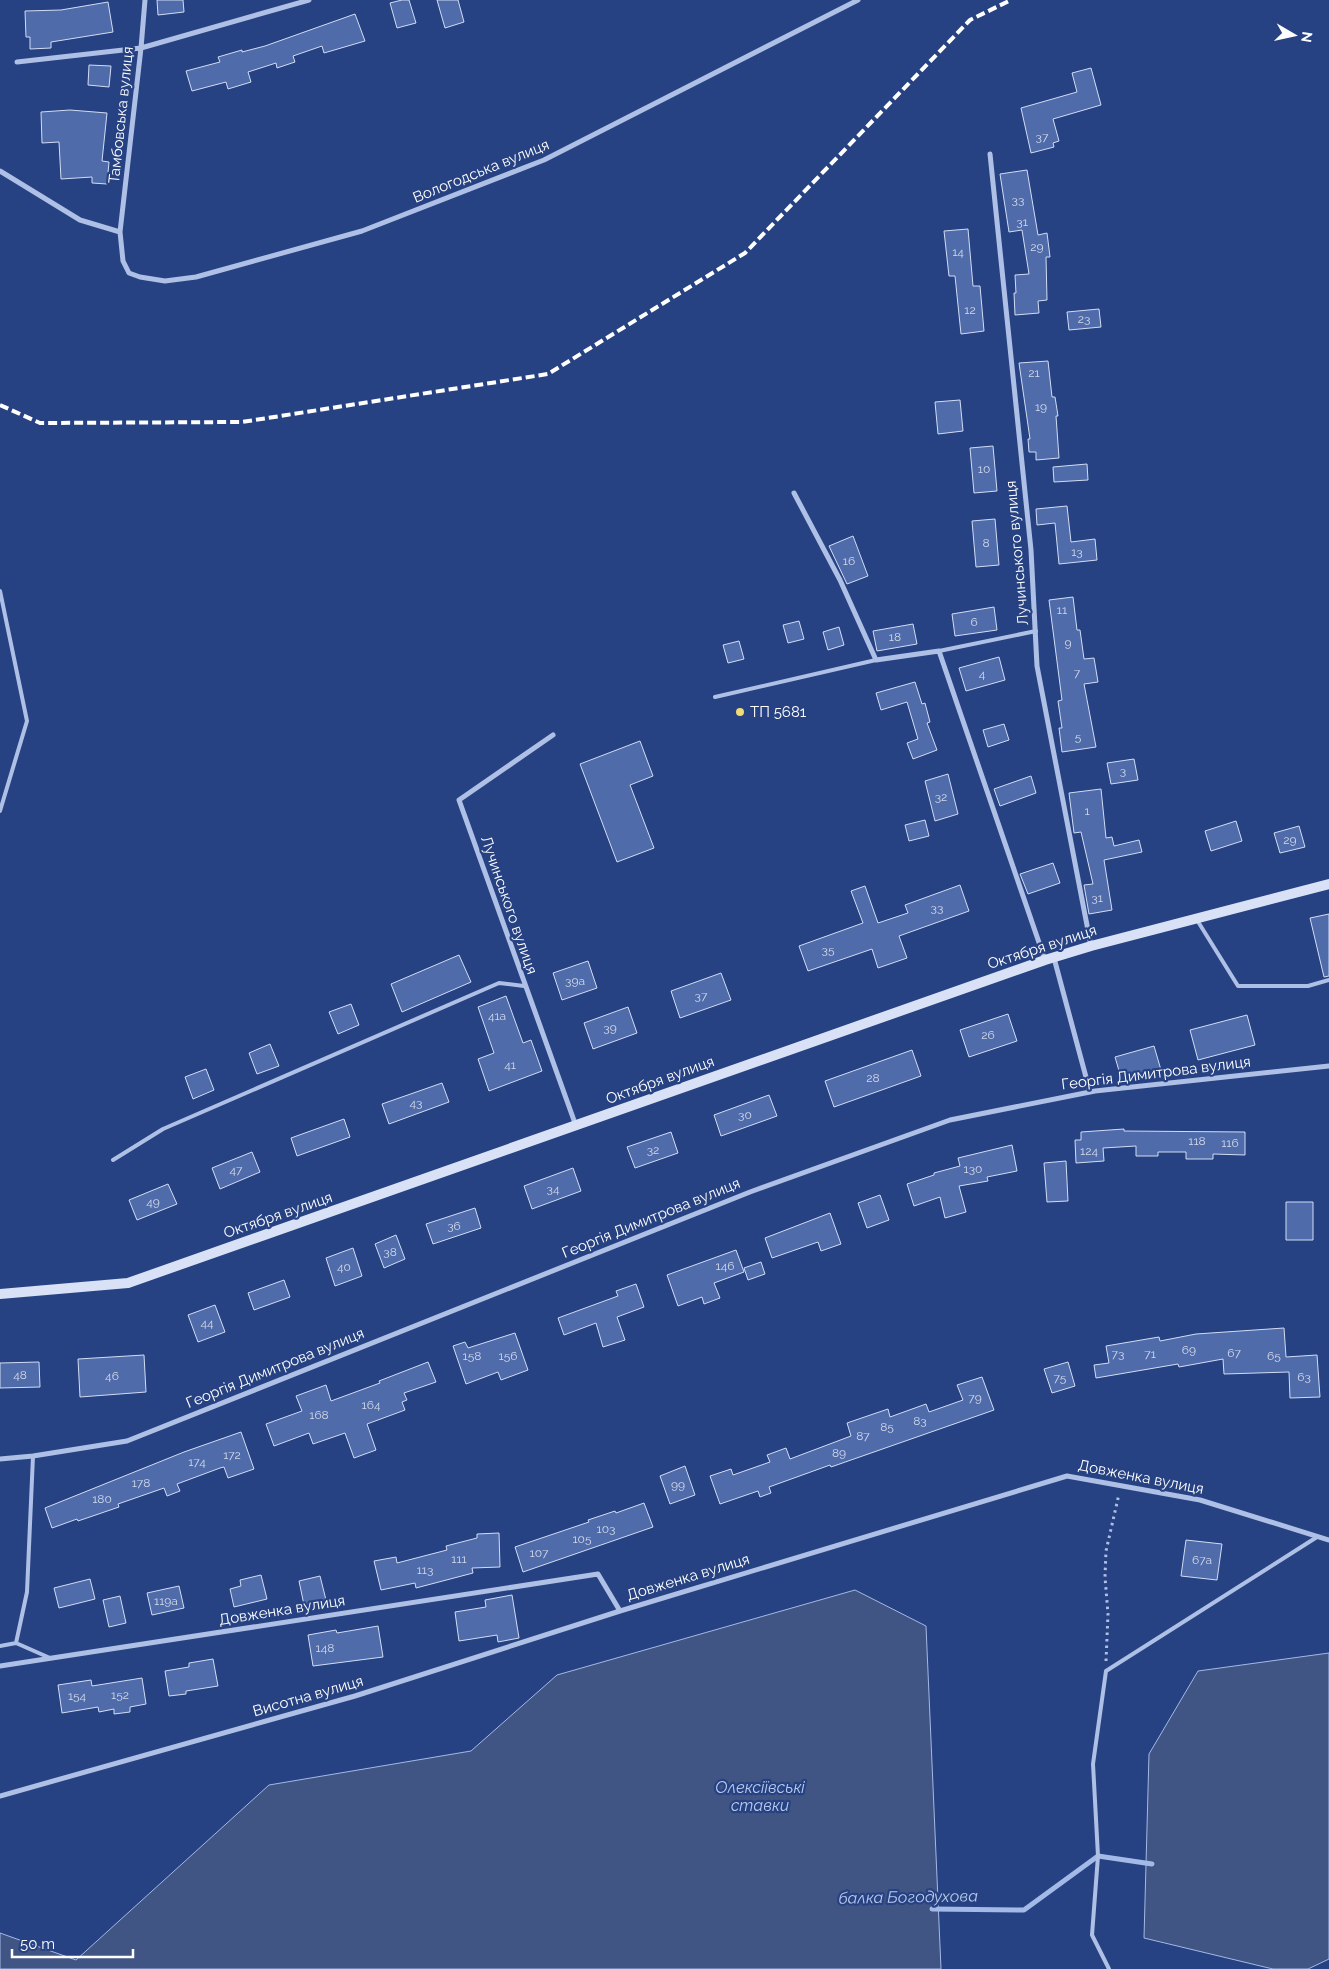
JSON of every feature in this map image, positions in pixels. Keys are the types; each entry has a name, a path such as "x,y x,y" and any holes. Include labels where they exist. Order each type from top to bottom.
{"street":[{"name":"Тамбовська вулиця","path":"120,232 145,0"},
{"path":"17,62 141,48 309,0"},
{"name":"Вологодська вулиця","path":"120,232 122,261 129,273 140,278 165,281 196,277 362,232 544,160 858,0"},
{"name":"Лучинського вулиця","path":"990,154 1031,550 1038,666 1091,946"},
{"path":"0,171 80,220 120,232"},
{"path":"794,493 840,580 876,660 939,651 1050,959 1090,1092"},
{"name":"Лучинського вулиця","path":"553,735 458,800 576,1126"},
{"name":"Октября вулиця","path":"0,1294 128,1283 576,1126 927,1000 1050,959 1091,946 1329,884"},
{"name":"Георгія Димитрова вулиця","path":"0,1459 33,1456 127,1441 750,1192 950,1120 1090,1092 1177,1081 1329,1066"},
{"name":"Довженка вулиця","path":"0,1666 598,1574 620,1611 1067,1476 1200,1500 1329,1540"},
{"name":"Висотна вулиця","path":"0,1796 355,1696 620,1611"}],"lane":[{"path":"0,592 27,721 0,811"},
{"path":"939,651 1036,631"},
{"path":"715,697 876,660"},
{"path":"1196,918 1238,986 1308,986 1329,980"},
{"path":"113,1160 163,1129 499,983 524,986"},
{"path":"16,1643 27,1592 33,1456"},
{"path":"1108,1969 1092,1935 1098,1856 1093,1764 1106,1671 1317,1537"},
{"path":"0,1646 16,1643 51,1658"}],"path":[{"path":"1106,1671 1108,1614 1105,1577 1106,1551 1121,1486"}],"water":[{"name":"Олексіївські ставки","path":"855,1590 926,1626 941,1969 0,1969 0,1933 76,1960 269,1785 471,1751 557,1675"},
{"path":"1329,1653 1329,1959 1308,1969 1273,1969 1144,1938 1149,1754 1198,1671"}],"building":[{"path":"157,0 183,0 184,12 158,15"},
{"path":"409,0 416,23 397,28 390,3"},
{"path":"437,0 458,0 464,22 445,28"},
{"path":"108,2 113,32 51,42 51,48 30,49 30,37 26,37 25,11 61,10"},
{"path":"355,14 365,41 324,53 322,46 293,56 295,62 277,68 276,63 248,72 251,82 228,89 226,82 192,91 186,71 220,62 218,57 265,46"},
{"path":"89,65 111,66 109,87 88,85"},
{"path":"1091,68 1101,105 1053,119 1059,141 1053,143 1054,147 1031,153 1021,108 1077,92 1072,73"},
{"path":"70,110 107,113 102,161 109,162 107,184 92,183 92,177 61,179 59,142 42,143 41,112"},
{"path":"1027,170 1038,235 1047,233 1050,257 1046,257 1047,300 1038,301 1039,313 1015,315 1015,275 1029,274 1022,230 1009,232 1000,174"},
{"path":"968,229 973,286 980,286 984,331 961,334 955,276 949,276 944,231"},
{"path":"1099,309 1101,327 1069,330 1067,312"},
{"path":"1048,361 1052,397 1055,397 1058,416 1056,416 1059,458 1036,460 1036,452 1029,452 1028,439 1030,439 1019,363"},
{"path":"960,400 963,431 938,434 935,402"},
{"path":"993,446 997,491 974,493 970,448"},
{"path":"1087,464 1088,480 1054,482 1053,467"},
{"path":"1067,506 1071,542 1095,539 1097,560 1059,564 1055,523 1037,525 1036,509"},
{"path":"995,519 999,565 976,567 972,521"},
{"path":"853,536 868,576 847,584 829,546"},
{"path":"1073,597 1077,630 1080,630 1084,659 1094,658 1098,682 1084,684 1096,747 1062,752 1059,728 1062,728 1058,701 1062,700 1049,600"},
{"path":"994,607 997,630 955,636 952,614"},
{"path":"799,621 804,639 788,643 783,625"},
{"path":"913,624 917,644 877,651 873,631"},
{"path":"839,627 844,645 828,650 823,632"},
{"path":"739,641 744,659 728,663 723,645"},
{"path":"999,657 1005,680 966,691 959,668"},
{"path":"915,682 922,704 925,703 930,722 927,723 937,750 913,759 907,743 918,739 907,702 881,710 876,693"},
{"path":"1004,724 1009,740 988,747 983,730"},
{"path":"640,741 653,776 630,785 654,848 617,862 580,764"},
{"path":"1134,759 1138,780 1111,784 1107,763"},
{"path":"948,774 958,814 935,821 925,781"},
{"path":"1031,776 1036,793 1000,806 994,789"},
{"path":"1101,789 1106,838 1112,837 1114,846 1139,840 1142,852 1104,860 1112,910 1089,914 1084,885 1093,884 1081,832 1074,833 1069,793"},
{"path":"925,820 929,836 909,841 905,825"},
{"path":"1236,821 1242,841 1211,851 1205,831"},
{"path":"1299,826 1305,847 1280,853 1274,833"},
{"path":"1053,863 1060,883 1028,894 1020,874"},
{"path":"960,885 969,911 899,936 907,958 878,968 872,949 808,971 799,946 863,923 851,891 865,886 878,923 908,913 905,905"},
{"path":"1329,914 1329,976 1324,977 1310,918"},
{"path":"459,955 471,982 402,1012 391,984"},
{"path":"588,961 597,988 562,1000 553,973"},
{"path":"721,973 731,1000 680,1018 671,991"},
{"path":"506,996 523,1043 531,1040 542,1071 489,1091 478,1059 494,1053 478,1007"},
{"path":"351,1004 359,1025 338,1034 329,1012"},
{"path":"628,1007 637,1033 593,1049 584,1023"},
{"path":"1008,1014 1017,1041 969,1057 960,1030"},
{"path":"1247,1015 1255,1045 1198,1060 1190,1030"},
{"path":"270,1044 279,1066 257,1074 249,1053"},
{"path":"1154,1046 1161,1070 1122,1081 1115,1057"},
{"path":"912,1050 921,1076 834,1107 825,1081"},
{"path":"206,1069 214,1090 193,1099 185,1077"},
{"path":"442,1083 449,1102 389,1124 382,1104"},
{"path":"769,1095 777,1116 721,1136 714,1115"},
{"path":"344,1119 350,1137 297,1156 291,1138"},
{"path":"1124,1129 1124,1131 1245,1132 1245,1155 1213,1154 1213,1159 1186,1159 1186,1152 1158,1152 1158,1156 1136,1156 1136,1146 1103,1148 1104,1161 1076,1163 1075,1140 1081,1140 1081,1132"},
{"path":"671,1132 678,1153 635,1168 627,1147"},
{"path":"1012,1145 1017,1171 987,1177 988,1181 959,1186 966,1212 945,1218 940,1197 914,1206 907,1184 934,1175 934,1173 960,1166 958,1158"},
{"path":"252,1152 260,1172 220,1189 212,1168"},
{"path":"1066,1161 1068,1201 1047,1202 1044,1163"},
{"path":"573,1168 581,1191 532,1209 524,1186"},
{"path":"168,1184 177,1204 137,1220 129,1200"},
{"path":"880,1195 889,1220 867,1228 858,1203"},
{"path":"1286,1202 1313,1202 1313,1240 1286,1240"},
{"path":"475,1208 481,1228 433,1244 426,1224"},
{"path":"830,1213 841,1244 821,1251 818,1242 772,1258 765,1238"},
{"path":"396,1235 405,1259 384,1268 375,1244"},
{"path":"353,1248 362,1276 335,1286 326,1258"},
{"path":"736,1250 744,1272 714,1283 720,1298 704,1304 702,1297 678,1306 667,1275"},
{"path":"761,1262 765,1274 748,1280 744,1268"},
{"path":"284,1280 290,1297 254,1310 248,1293"},
{"path":"636,1284 644,1307 617,1317 625,1340 603,1347 596,1323 564,1335 558,1318 618,1296 616,1291"},
{"path":"215,1305 225,1332 198,1342 188,1315"},
{"path":"1284,1328 1286,1357 1317,1355 1320,1397 1290,1398 1289,1372 1224,1374 1223,1359 1179,1367 1178,1364 1096,1378 1094,1365 1109,1363 1106,1346 1159,1337 1160,1341 1196,1334"},
{"path":"515,1333 528,1370 501,1380 498,1372 466,1384 453,1346 465,1342 468,1348"},
{"path":"144,1355 146,1392 80,1397 78,1359"},
{"path":"39,1362 40,1387 0,1388 0,1363"},
{"path":"428,1362 436,1382 404,1393 407,1400 402,1402 405,1410 367,1424 376,1450 354,1458 345,1433 313,1444 309,1433 274,1446 266,1424 302,1411 296,1396 326,1385 331,1401 380,1383 379,1381"},
{"path":"1068,1362 1075,1386 1052,1393 1044,1369"},
{"path":"982,1377 994,1410 769,1487 771,1493 760,1497 758,1491 720,1504 710,1476 731,1469 733,1475 770,1462 767,1455 786,1448 790,1459 851,1436 847,1423 888,1409 890,1417 926,1404 929,1412 963,1400 957,1385"},
{"path":"241,1432 254,1469 228,1478 224,1467 220,1468 177,1484 180,1491 167,1496 164,1488 118,1504 119,1507 52,1528 45,1508 184,1452"},
{"path":"685,1466 695,1495 670,1504 660,1476"},
{"path":"644,1503 653,1527 523,1572 515,1547 589,1522 588,1520"},
{"path":"499,1533 500,1567 472,1568 473,1573 416,1588 415,1583 381,1590 374,1561 396,1557 397,1563 447,1550 446,1546 477,1538 477,1534"},
{"path":"1186,1540 1222,1544 1217,1580 1181,1576"},
{"path":"261,1575 267,1599 234,1607 230,1589 241,1586 240,1580"},
{"path":"320,1576 326,1600 304,1605 299,1581"},
{"path":"90,1579 95,1599 59,1608 54,1588"},
{"path":"179,1586 184,1608 152,1615 147,1593"},
{"path":"512,1595 519,1638 498,1642 497,1635 459,1641 455,1612 486,1607 485,1600"},
{"path":"120,1596 126,1623 109,1627 103,1600"},
{"path":"378,1626 383,1657 313,1666 308,1635 336,1630 337,1633"},
{"path":"213,1659 218,1686 169,1696 165,1671 189,1667 189,1663"},
{"path":"142,1678 146,1704 130,1707 130,1712 114,1714 114,1709 99,1712 98,1707 62,1713 58,1685 91,1680 92,1686"}],"waterway":[{"name":"балка Богодухова","path":"932,1909 1024,1910 1098,1856 1152,1864"}],"railway":[{"path":"0,405 40,423 242,422 548,374 745,253 970,20 1011,0"}],"place":[{"name":"ТП 5681","path":"740,712"}]}
